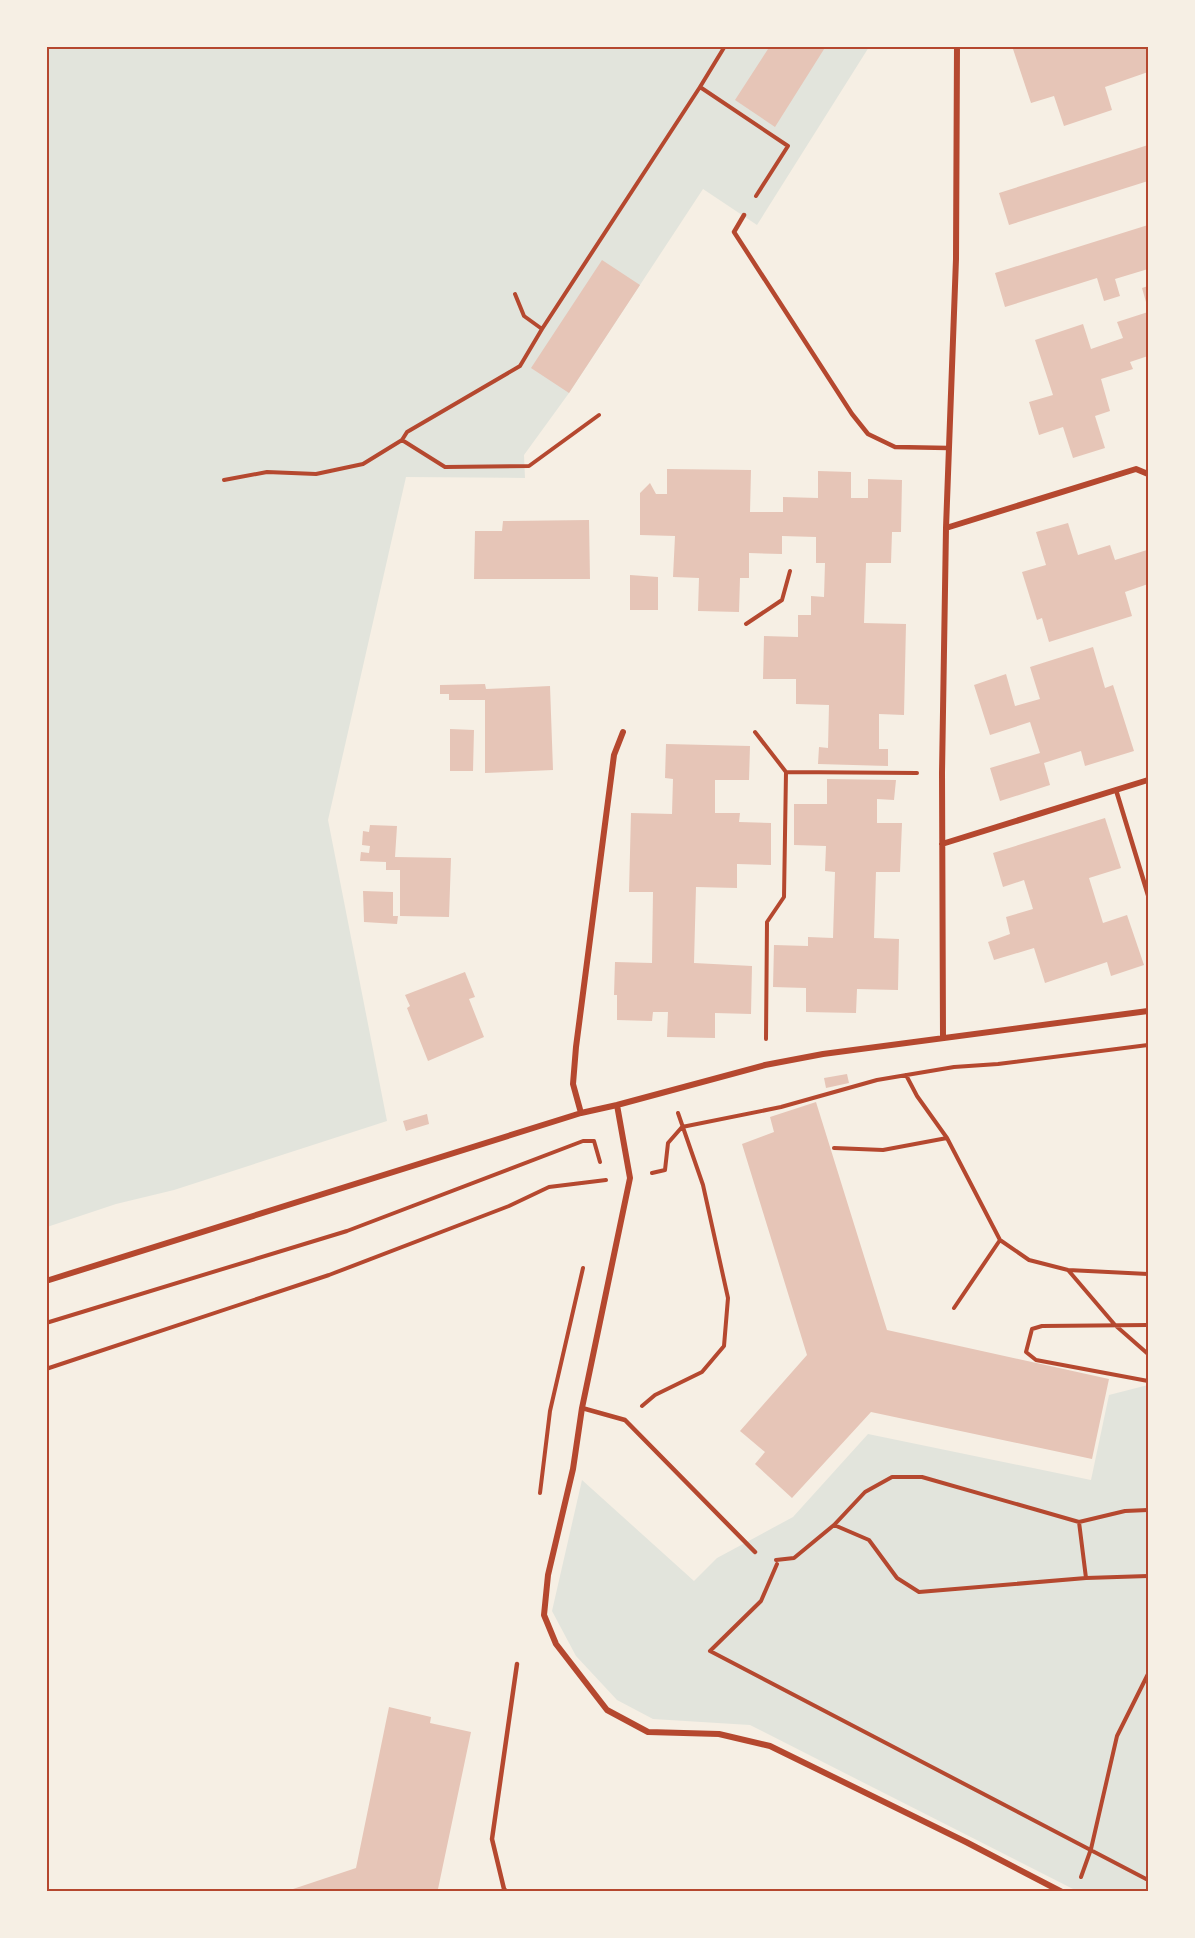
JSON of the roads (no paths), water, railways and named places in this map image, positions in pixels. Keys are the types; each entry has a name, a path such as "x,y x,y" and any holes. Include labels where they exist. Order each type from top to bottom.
{"street":[{"path":"943,1038 942,773 948,448 956,259 957,46"},
{"path":"946,528 1136,469 1149,474"},
{"path":"581,1113 573,1084 576,1047 614,755 623,732"},
{"path":"942,844 1149,780"},
{"path":"46,1281 581,1113 765,1065 823,1054 1149,1011"},
{"path":"616,1105 630,1178 582,1408 573,1470 548,1575 544,1615 556,1644 607,1710 648,1732 719,1734 770,1746 1062,1892"}],"lane":[{"path":"744,215 734,232 852,414 868,434 895,447 948,448"},
{"path":"1116,790 1149,895"},
{"path":"582,1408 626,1420 755,1552"},
{"path":"507,1892 504,1889 492,1839 517,1664"}]}
